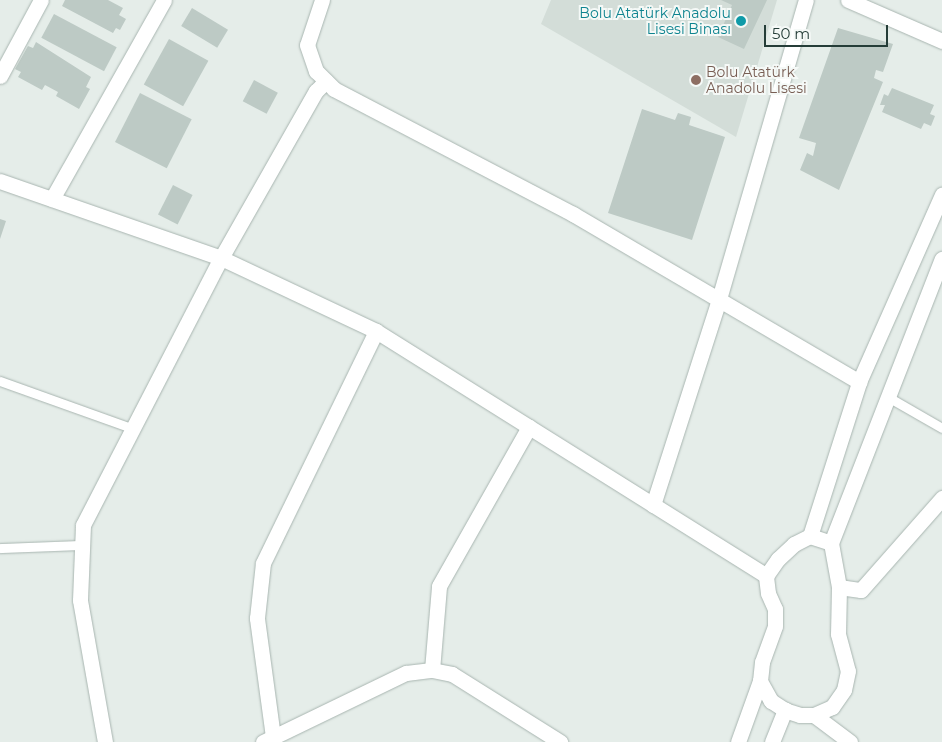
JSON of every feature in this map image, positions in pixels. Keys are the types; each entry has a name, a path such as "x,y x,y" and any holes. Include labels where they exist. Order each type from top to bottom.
{"street":[{"path":"0,76 40,0"},
{"path":"52,199 164,0"},
{"path":"322,0 307,45 316,71 334,89 572,214 859,382"},
{"path":"653,505 720,299 806,0"},
{"path":"848,0 942,41"},
{"path":"105,742 80,600 83,525 131,428 221,258 316,92 326,81"},
{"path":"0,181 221,258 376,331 766,576"},
{"path":"738,742 760,681 762,662 775,626 775,609 768,593 766,576 778,559 794,544 810,536 859,382 942,195"},
{"path":"760,681 771,701 785,710 800,715 814,714 832,707 844,690 848,671 838,634 839,587 831,544 942,259"},
{"path":"376,331 263,563 257,618 268,739 406,673 432,670 452,674 560,742"},
{"path":"432,670 440,586 529,427"},
{"path":"839,587 861,590 942,498"},
{"path":"810,536 831,544"},
{"path":"772,742 785,710"},
{"path":"814,714 850,742"}],"lane":[{"path":"0,381 131,428"},
{"path":"888,397 942,428"},
{"path":"0,548 82,545"}],"shaded area":[{"name":"Bolu Atatürk Anadolu Lisesi","path":"551,0 777,0 736,137 541,24"}],"building":[{"path":"65,0 108,0 123,8 119,15 126,19 120,30 116,28 113,33 62,6"},
{"name":"Bolu Atatürk Anadolu Lisesi Binası","path":"721,0 767,0 744,49 718,37 732,5"},
{"path":"192,8 228,30 217,48 181,26"},
{"path":"54,14 117,47 104,71 41,38"},
{"path":"838,28 893,44 883,72 876,70 874,78 883,82 839,190 800,170 807,153 813,156 816,143 799,138"},
{"path":"169,39 208,61 183,106 144,84"},
{"path":"36,42 91,77 86,87 90,89 79,109 56,96 58,92 45,85 42,90 18,77 21,72 15,69 28,46 33,48"},
{"path":"254,80 278,93 267,114 243,101"},
{"path":"892,88 934,105 930,114 935,116 931,126 924,123 921,129 882,112 885,105 880,105 884,94 888,96"},
{"path":"140,93 192,119 167,168 115,142"},
{"path":"642,109 675,120 678,113 691,117 689,125 725,137 692,240 608,213"},
{"path":"173,185 193,195 178,224 158,214"},
{"path":"0,219 6,221 0,239"}],"place":[{"name":"Bolu Atatürk Anadolu Lisesi Binası","path":"741,21"},
{"name":"Bolu Atatürk Anadolu Lisesi","path":"696,80"}]}
